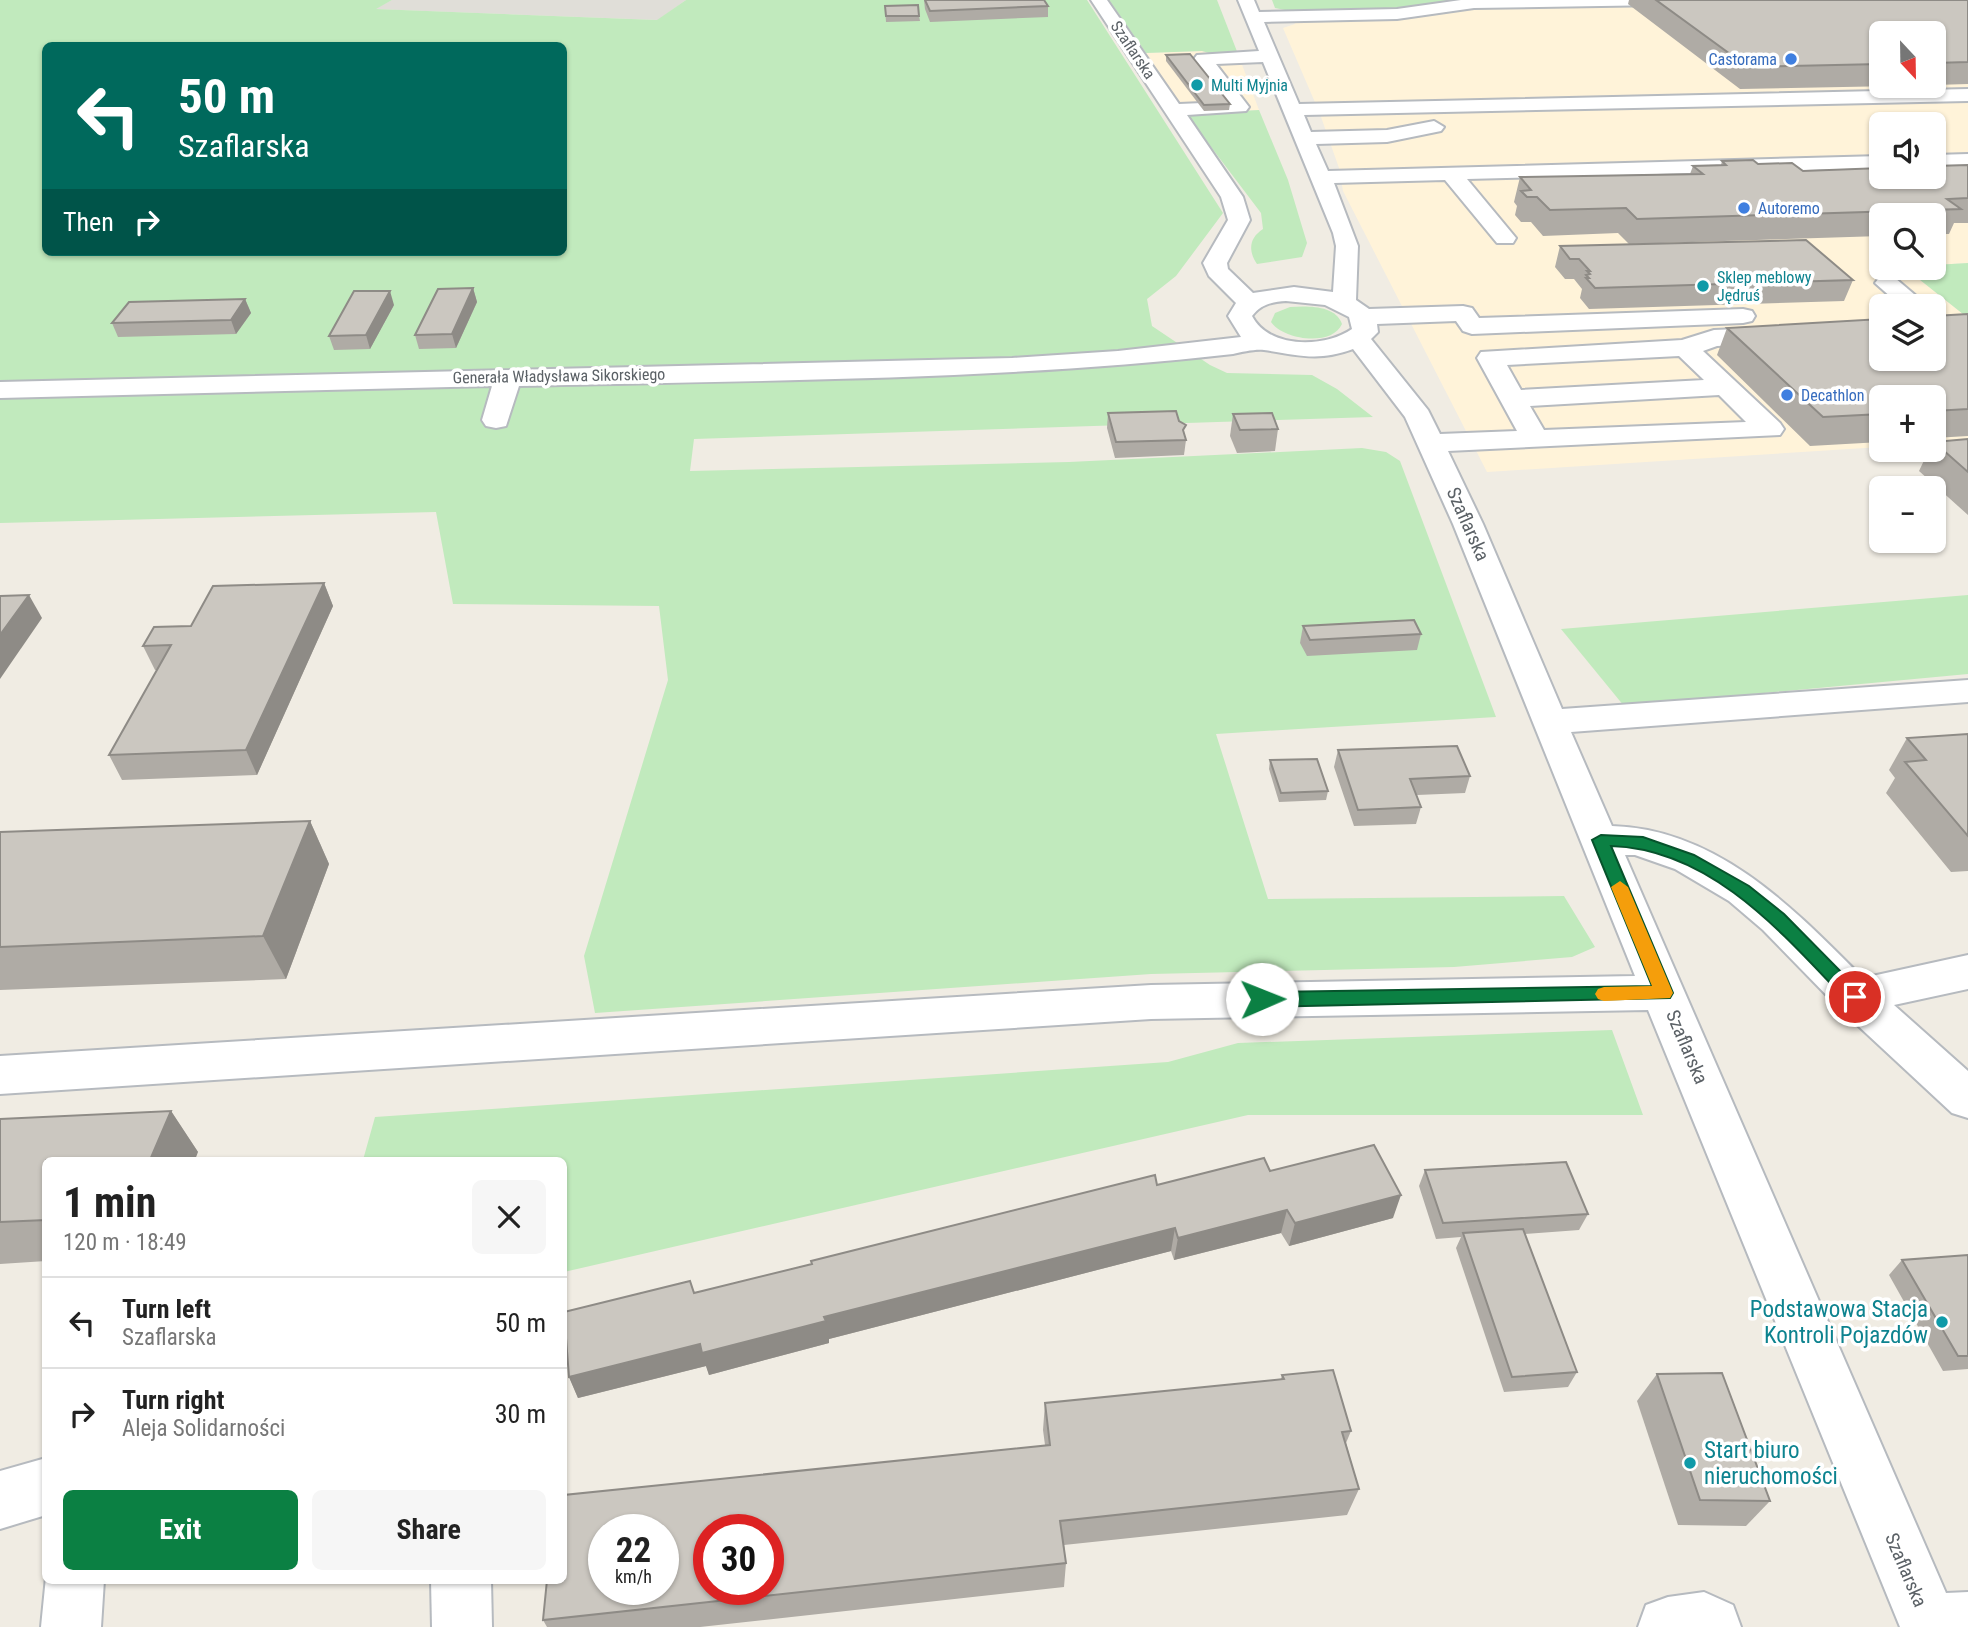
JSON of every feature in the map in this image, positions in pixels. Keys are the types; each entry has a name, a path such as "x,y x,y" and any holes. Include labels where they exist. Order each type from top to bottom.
{"street":[{"name":"Szaflarska","path":"1099,0 1138,58 1200,83 1236,206 1237,227 1224,243 1215,263 1217,271 1246,313"},
{"path":"1246,313 1255,337 1267,342 1314,350 1331,348 1355,320 1344,233 1250,8 1397,14 1474,3 1663,0"},
{"path":"1138,58 1158,57 1200,83 1269,56"},
{"path":"1293,110 1968,95"},
{"path":"1716,119 1736,115 1968,104"},
{"path":"1304,138 1387,136 1451,127"},
{"path":"1321,177 1869,162"},
{"path":"1449,172 1504,238"},
{"path":"1224,243 1233,260 1248,275 1289,294 1320,297 1355,320 1463,313 1472,326 1869,310"},
{"path":"1289,294 1346,255"},
{"path":"1887,284 1900,294"},
{"name":"Generała Władysława Sikorskiego","path":"1118,359 1246,313 1289,294"},
{"name":"Szaflarska","path":"1355,320 1401,395 1418,415 1468,524 1664,993 1942,1625"},
{"path":"1535,439 1490,358 1685,348 1714,338 1869,332"},
{"name":"Generała Władysława Sikorskiego","path":"0,390 1012,366 1118,359 1267,342"},
{"path":"1431,443 1770,429 1685,348"},
{"name":"Szaflarska","path":"1314,350 1401,395"},
{"path":"496,420 508,377"},
{"path":"1512,398 1726,387"},
{"path":"1549,722 1968,691"},
{"path":"1601,840 1638,841 1689,859 1743,890 1778,919 1855,997 1968,1099"},
{"path":"1855,997 1968,972"},
{"path":"0,1075 1151,1002 1664,993"},
{"path":"0,1500 42,1487"},
{"path":"71,1627 74,1584"},
{"path":"461,1584 462,1627"},
{"path":"1668,1627 1704,1622 1711,1627"}],"shaded area":[{"path":"392,0 686,0 658,20 374,9"},
{"path":"1530,0 1968,0 1968,263 1946,264 1946,203 1869,203 1869,280 1920,280 1938,294 1869,294 1869,371 1946,371 1946,301 1968,318 1968,442 1946,443 1946,385 1869,385 1869,448 1487,472 1343,191 1339,168 1320,114 1283,28 1295,24 1290,11"},
{"path":"1202,51 1216,55 1238,54 1259,110 1186,114 1146,53"}],"green space":[{"path":"0,0 392,0 376,9 657,20 686,0 1087,0 1223,213 1176,276 1147,299 1152,326 1210,365 1227,373 1312,375 1337,389 1373,417 694,439 690,471 1069,462 1362,448 1386,452 1400,461 1496,717 1216,734 1268,899 1564,896 1595,947 1572,957 1454,967 1151,974 595,1013 584,956 668,680 659,606 453,604 436,512 0,523"},
{"path":"1109,0 1217,0 1238,54 1216,55 1202,51 1146,53"},
{"path":"1272,0 1530,0 1401,10 1290,11 1275,8"},
{"path":"1259,110 1288,180 1307,243 1302,257 1257,264 1251,245 1255,236 1263,229 1261,213 1186,114"},
{"path":"1968,263 1968,318 1946,301 1946,294 1938,294 1920,280 1946,280 1946,264"},
{"path":"1290,307 1327,310 1342,324 1328,336 1296,337 1271,322 1275,313"},
{"path":"1968,595 1968,674 1624,706 1561,629"},
{"path":"1612,1030 1643,1115 1248,1115 567,1271 567,1157 364,1157 375,1117 1168,1062 1238,1043"}],"building":[{"path":"925,0 1044,0 1048,6 930,11"},
{"name":"Castorama","path":"1656,0 1968,0 1968,62 1946,63 1946,21 1869,21 1869,64 1748,67"},
{"path":"918,5 919,16 886,16 885,6"},
{"name":"Multi Myjnia","path":"1190,54 1230,104 1204,105 1166,55"},
{"path":"1722,161 1792,163 1803,171 1869,168 1869,189 1946,189 1946,166 1968,165 1968,198 1947,199 1961,209 1946,209 1946,203 1869,203 1869,212 1637,219 1626,208 1550,210 1537,197 1527,197 1521,191 1531,190 1520,177 1703,174 1693,166 1726,165"},
{"path":"1806,240 1853,280 1595,288 1586,278 1589,278 1586,275 1590,274 1587,271 1590,271 1579,259 1570,259 1560,246"},
{"path":"473,288 452,334 415,335 438,289"},
{"path":"354,291 390,291 366,335 329,336"},
{"path":"245,299 231,320 112,323 129,302"},
{"path":"1968,314 1968,409 1946,410 1946,385 1869,385 1869,415 1823,417 1727,328 1869,320 1869,371 1946,371 1946,315"},
{"path":"1176,411 1179,421 1186,425 1183,430 1186,440 1116,442 1108,413"},
{"path":"1272,413 1278,429 1240,430 1233,414"},
{"path":"1968,439 1968,472 1946,453 1946,441"},
{"path":"324,583 246,750 109,755 171,645 143,646 154,627 191,626 213,586"},
{"path":"29,595 0,635 0,596"},
{"path":"1414,620 1421,634 1310,640 1303,626"},
{"path":"1968,734 1968,836 1905,762 1926,760 1907,738"},
{"path":"1457,746 1470,776 1410,779 1421,807 1358,810 1338,750"},
{"path":"1317,759 1328,791 1281,793 1270,760"},
{"path":"310,821 263,936 0,947 0,832"},
{"path":"171,1111 151,1157 42,1157 42,1220 0,1222 0,1119"},
{"path":"1374,1145 1401,1195 1295,1223 1287,1210 1178,1238 1175,1228 824,1317 826,1321 702,1353 700,1344 569,1377 567,1311 690,1281 694,1293 1155,1175 1157,1185 1264,1158 1270,1171"},
{"path":"1566,1162 1588,1214 1443,1223 1425,1170"},
{"path":"1523,1229 1577,1372 1512,1377 1463,1233"},
{"path":"1968,1255 1968,1356 1958,1356 1902,1260"},
{"path":"1333,1370 1351,1431 1342,1432 1359,1489 1060,1521 1066,1563 784,1594 784,1514 693,1514 693,1604 543,1620 547,1584 567,1584 567,1495 1050,1445 1045,1403 1284,1379 1282,1375"},
{"path":"1722,1373 1770,1501 1700,1500 1657,1374"}],"slow traffic":[{"path":"1604,994 1664,993 1620,887"}],"place":[{"name":"Castorama","path":"1791,59"},
{"name":"Multi Myjnia","path":"1197,85"},
{"name":"Autoremo","path":"1744,208"},
{"name":"Sklep meblowy Jędruś","path":"1703,286"},
{"name":"Decathlon","path":"1787,395"},
{"name":"Podstawowa Stacja Kontroli Pojazdów","path":"1942,1322"},
{"name":"Start biuro nieruchomości","path":"1690,1463"}],"route":[{"path":"1262,999 1664,993 1601,840 1638,841 1689,859 1743,890 1778,919 1855,997"}]}
